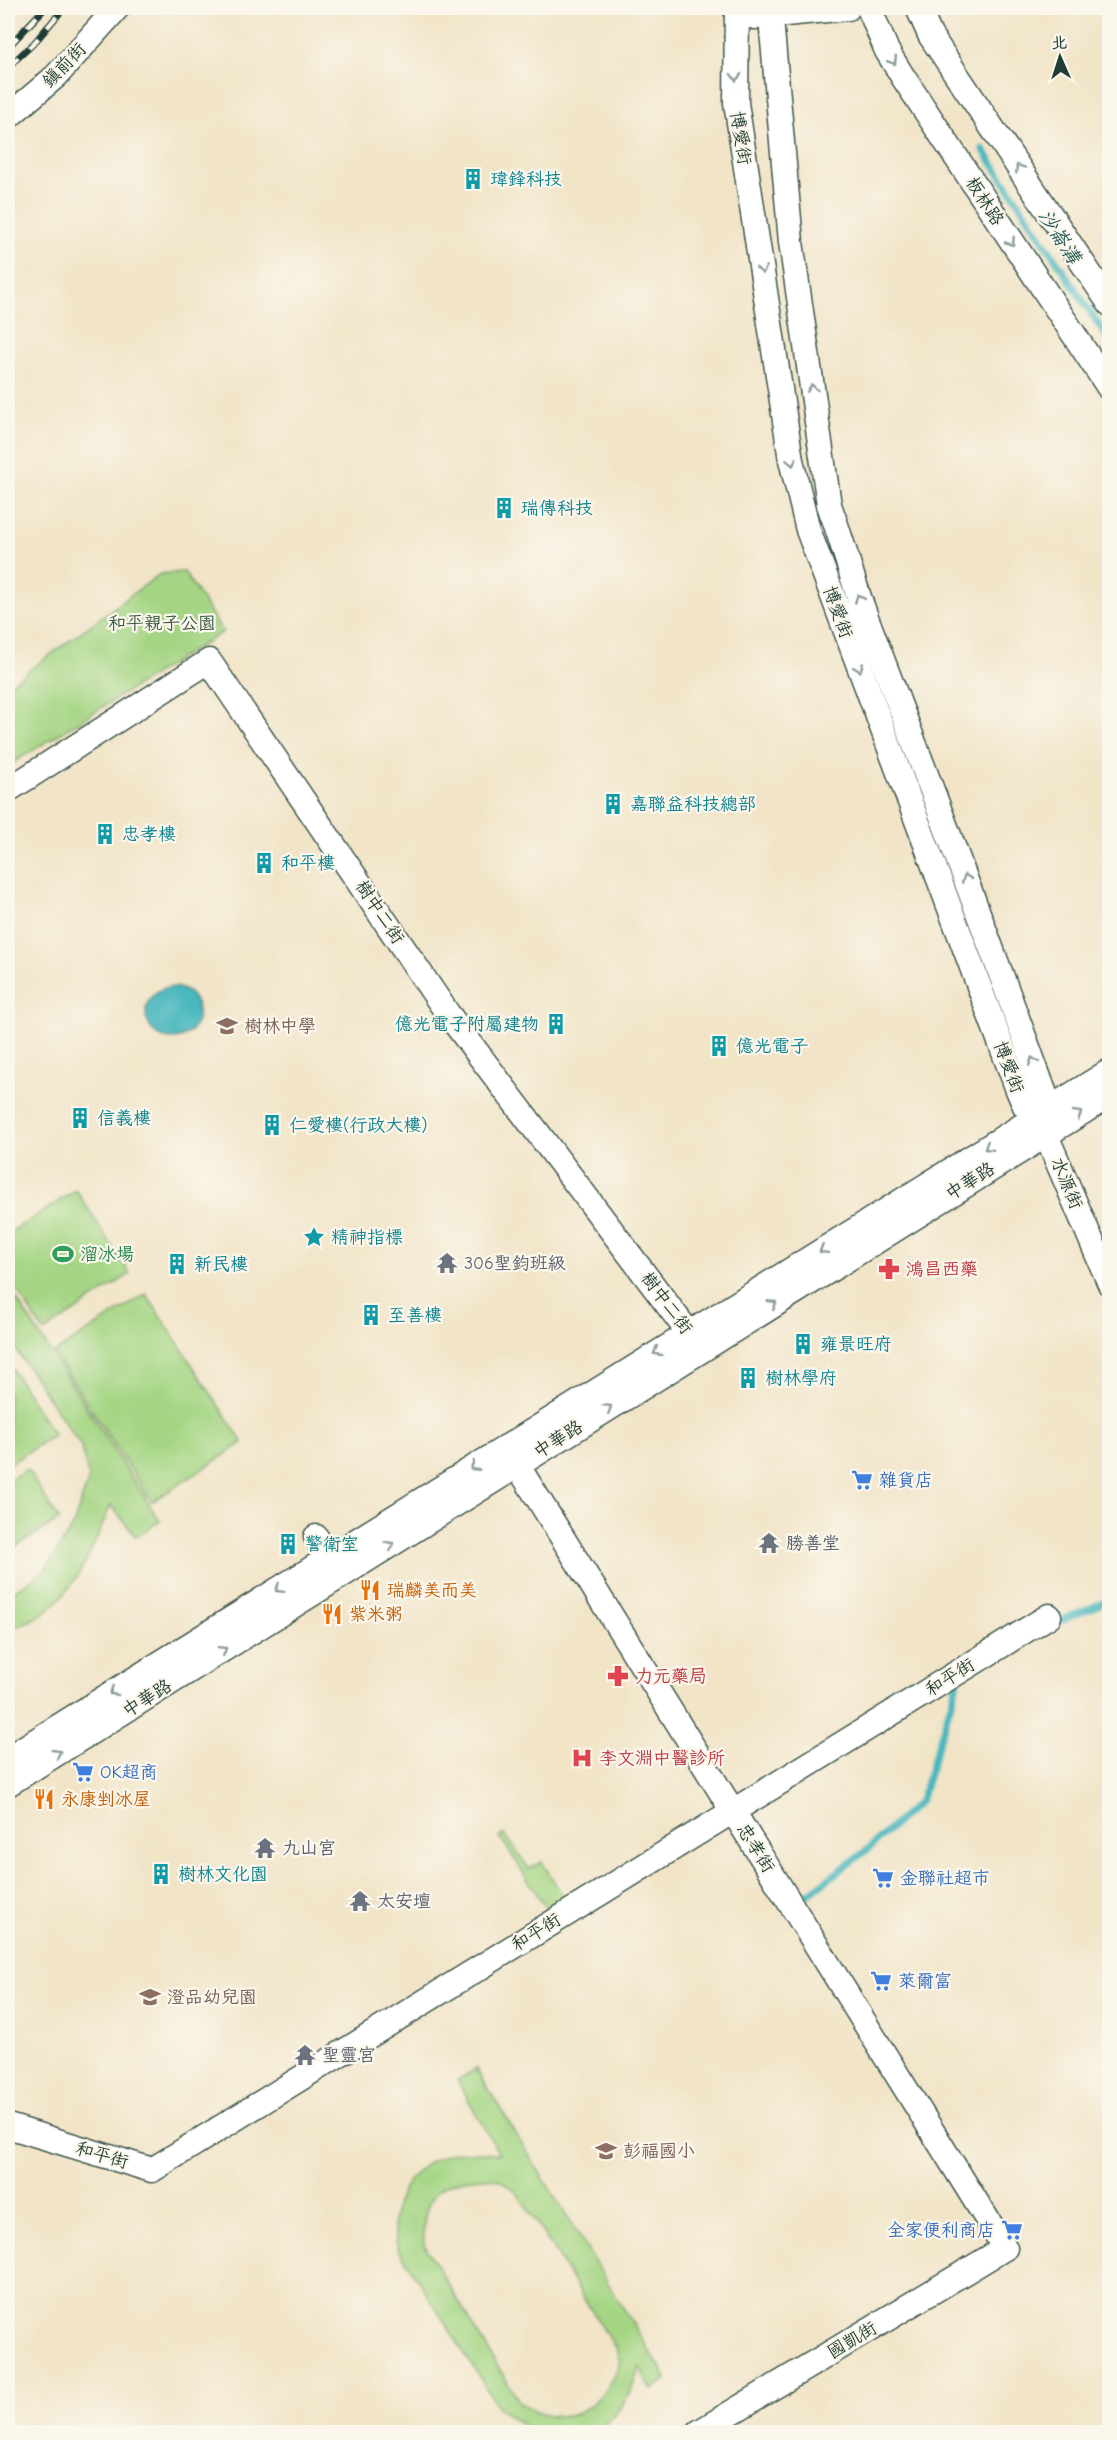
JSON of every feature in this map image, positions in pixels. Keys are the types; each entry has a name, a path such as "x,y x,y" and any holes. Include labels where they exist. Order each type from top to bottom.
{"street":[{"name":"鎮前街","path":"8,117 56,76 117,8"},
{"path":"737,13 848,8"},
{"name":"板林路","path":"870,8 892,60 1110,389"},
{"path":"918,8 930,35 1110,304"},
{"name":"博愛街","path":"769,12 792,242 828,505 852,579 1045,1094 1042,1125"},
{"name":"博愛街","path":"737,13 736,103 791,460 808,530 1018,1090 1025,1106 1042,1125"},
{"name":"樹中二街","path":"8,790 209,661 448,1014 695,1341"},
{"name":"中華路","path":"8,1758 328,1557 511,1456 1042,1125 1110,1071"},
{"name":"中華路","path":"1042,1125 1110,1095"},
{"name":"水源街","path":"1042,1125 1110,1284"},
{"name":"忠孝街","path":"511,1456 1005,2248"},
{"name":"中華路","path":"8,1784 328,1557"},
{"name":"和平街","path":"8,2126 152,2170 1049,1616"},
{"name":"國凱街","path":"699,2433 1005,2248"}],"green space":[{"name":"和平親子公園","path":"184,572 223,632 8,766 8,686 160,574"},
{"name":"溜冰場","path":"76,1190 130,1274 44,1332 8,1277 8,1234"},
{"path":"8,1286 160,1521 136,1537 111,1505 83,1567 63,1596 37,1617 8,1630 8,1595 44,1571 73,1526 89,1478 81,1446 8,1338"},
{"path":"146,1294 243,1443 152,1502 54,1353"},
{"path":"8,1363 54,1435 8,1465"},
{"path":"27,1469 59,1520 8,1551 8,1480"},
{"path":"505,1834 529,1869 542,1862 568,1904 550,1914 500,1837"},
{"path":"476,2069 667,2379 652,2390 639,2367 633,2387 624,2403 597,2432 529,2430 498,2407 398,2248 394,2227 395,2211 399,2198 414,2175 424,2166 449,2154 467,2152 499,2154 457,2080","holes":["469,2179 500,2180 518,2194 616,2349 620,2362 612,2378 593,2403 581,2411 568,2415 553,2415 520,2403 424,2244 426,2213 436,2193 455,2182"]}],"water":[{"path":"172,987 182,989 190,995 196,1003 198,1013 196,1023 190,1031 182,1037 172,1039 162,1037 154,1031 148,1023 146,1013 148,1003 154,995 162,989"}],"waterway":[{"name":"沙崙溝","path":"983,149 1110,342"},
{"path":"1052,1624 1110,1600"},
{"path":"807,1895 867,1850 921,1800 958,1681"}],"railway":[{"path":"8,47 45,8"},
{"path":"8,67 34,43 64,8"}],"place":[{"name":"瑋鋒科技","path":"473,179"},
{"name":"瑞傳科技","path":"504,508"},
{"name":"嘉聯益科技總部","path":"613,804"},
{"name":"忠孝樓","path":"105,834"},
{"name":"和平樓","path":"264,863"},
{"name":"億光電子附屬建物","path":"556,1024"},
{"name":"樹林中學","path":"227,1026"},
{"name":"億光電子","path":"719,1046"},
{"name":"信義樓","path":"80,1118"},
{"name":"仁愛樓(行政大樓)","path":"272,1125"},
{"name":"精神指標","path":"314,1237"},
{"name":"溜冰場","path":"63,1254"},
{"name":"306聖鈞班級","path":"447,1263"},
{"name":"新民樓","path":"177,1264"},
{"name":"鴻昌西藥","path":"889,1269"},
{"name":"至善樓","path":"371,1315"},
{"name":"雍景旺府","path":"803,1344"},
{"name":"樹林學府","path":"748,1378"},
{"name":"雜貨店","path":"862,1480"},
{"name":"勝善堂","path":"769,1543"},
{"name":"警衛室","path":"288,1544"},
{"name":"瑞麟美而美","path":"370,1590"},
{"name":"紫米粥","path":"332,1614"},
{"name":"力元藥局","path":"618,1676"},
{"name":"李文淵中醫診所","path":"582,1758"},
{"name":"OK超商","path":"83,1772"},
{"name":"永康剉冰屋","path":"44,1799"},
{"name":"九山宮","path":"265,1848"},
{"name":"樹林文化園","path":"161,1874"},
{"name":"金聯社超市","path":"883,1878"},
{"name":"太安壇","path":"360,1901"},
{"name":"萊爾富","path":"881,1981"},
{"name":"澄品幼兒園","path":"150,1997"},
{"name":"聖靈宮","path":"305,2055"},
{"name":"彭福國小","path":"606,2151"},
{"name":"全家便利商店","path":"1012,2230"}]}
